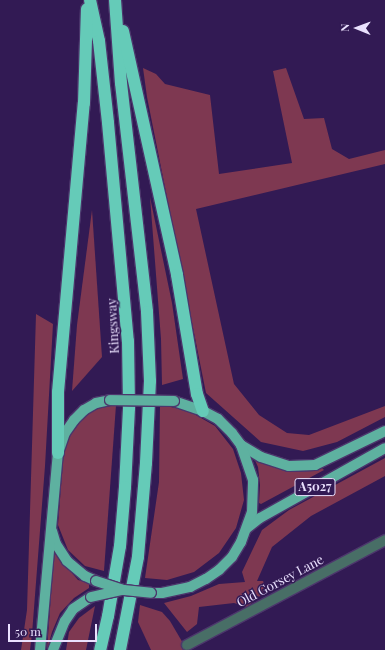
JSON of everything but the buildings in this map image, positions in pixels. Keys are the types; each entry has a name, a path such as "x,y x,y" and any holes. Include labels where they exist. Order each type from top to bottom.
{"highway":[{"path":"58,453 58,392 84,103 88,0"},
{"name":"Kingsway","path":"88,0 99,42 128,341 129,408 121,539 108,616 100,650"},
{"path":"116,0 177,275 197,394 203,410"},
{"path":"116,0 121,83 147,312 150,381 146,463 138,557 120,650"}],"main road":[{"path":"40,650 51,528 58,453 65,433 79,415 96,403 110,400 174,401 203,410 218,419 232,433 241,445 253,480 252,512 247,528 232,557 220,570 206,579 190,587 174,591 151,593 124,590 85,576 67,561 56,544 51,528"},
{"name":"A5027","path":"241,445 261,457 289,466 315,464 385,431"},
{"name":"A5027","path":"247,528 260,518 385,448"},
{"path":"54,650 65,621 73,609 91,597 124,590"}],"street":[{"name":"Old Gorsey Lane","path":"188,645 385,540"}],"shaded area":[{"path":"143,68 156,74 165,84 210,95 219,174 292,163 273,71 286,68 304,119 324,118 332,149 349,159 385,150 385,164 196,209 234,384 259,415 287,433 309,435 385,406 385,417 337,442 303,451 261,442 206,393 147,97"},
{"path":"150,197 172,303 183,379 162,385 161,339"},
{"path":"92,210 102,357 72,391 77,325"},
{"path":"36,314 53,324 45,466 32,634 30,650 21,650 27,610"},
{"path":"116,405 104,571 85,566 68,550 58,525 64,448 71,429 85,414 103,406"},
{"path":"160,405 187,410 215,426 233,449 241,473 244,500 236,528 219,553 194,572 167,580 145,578 159,482"},
{"path":"254,458 289,470 311,470 322,468 324,470 261,504 259,503 260,485 258,467"},
{"path":"385,458 385,476 311,516 272,547 257,581 263,581 267,590 247,607 234,603 199,607 197,624 187,632 164,603 191,596 219,584 245,582 242,572 262,530 289,510"},
{"path":"54,553 78,580 89,583 89,588 74,598 60,613 52,632 47,650"},
{"path":"140,605 162,612 170,621 187,650 151,650 138,622"},
{"path":"95,606 86,650 66,650 69,632 79,618"}]}
